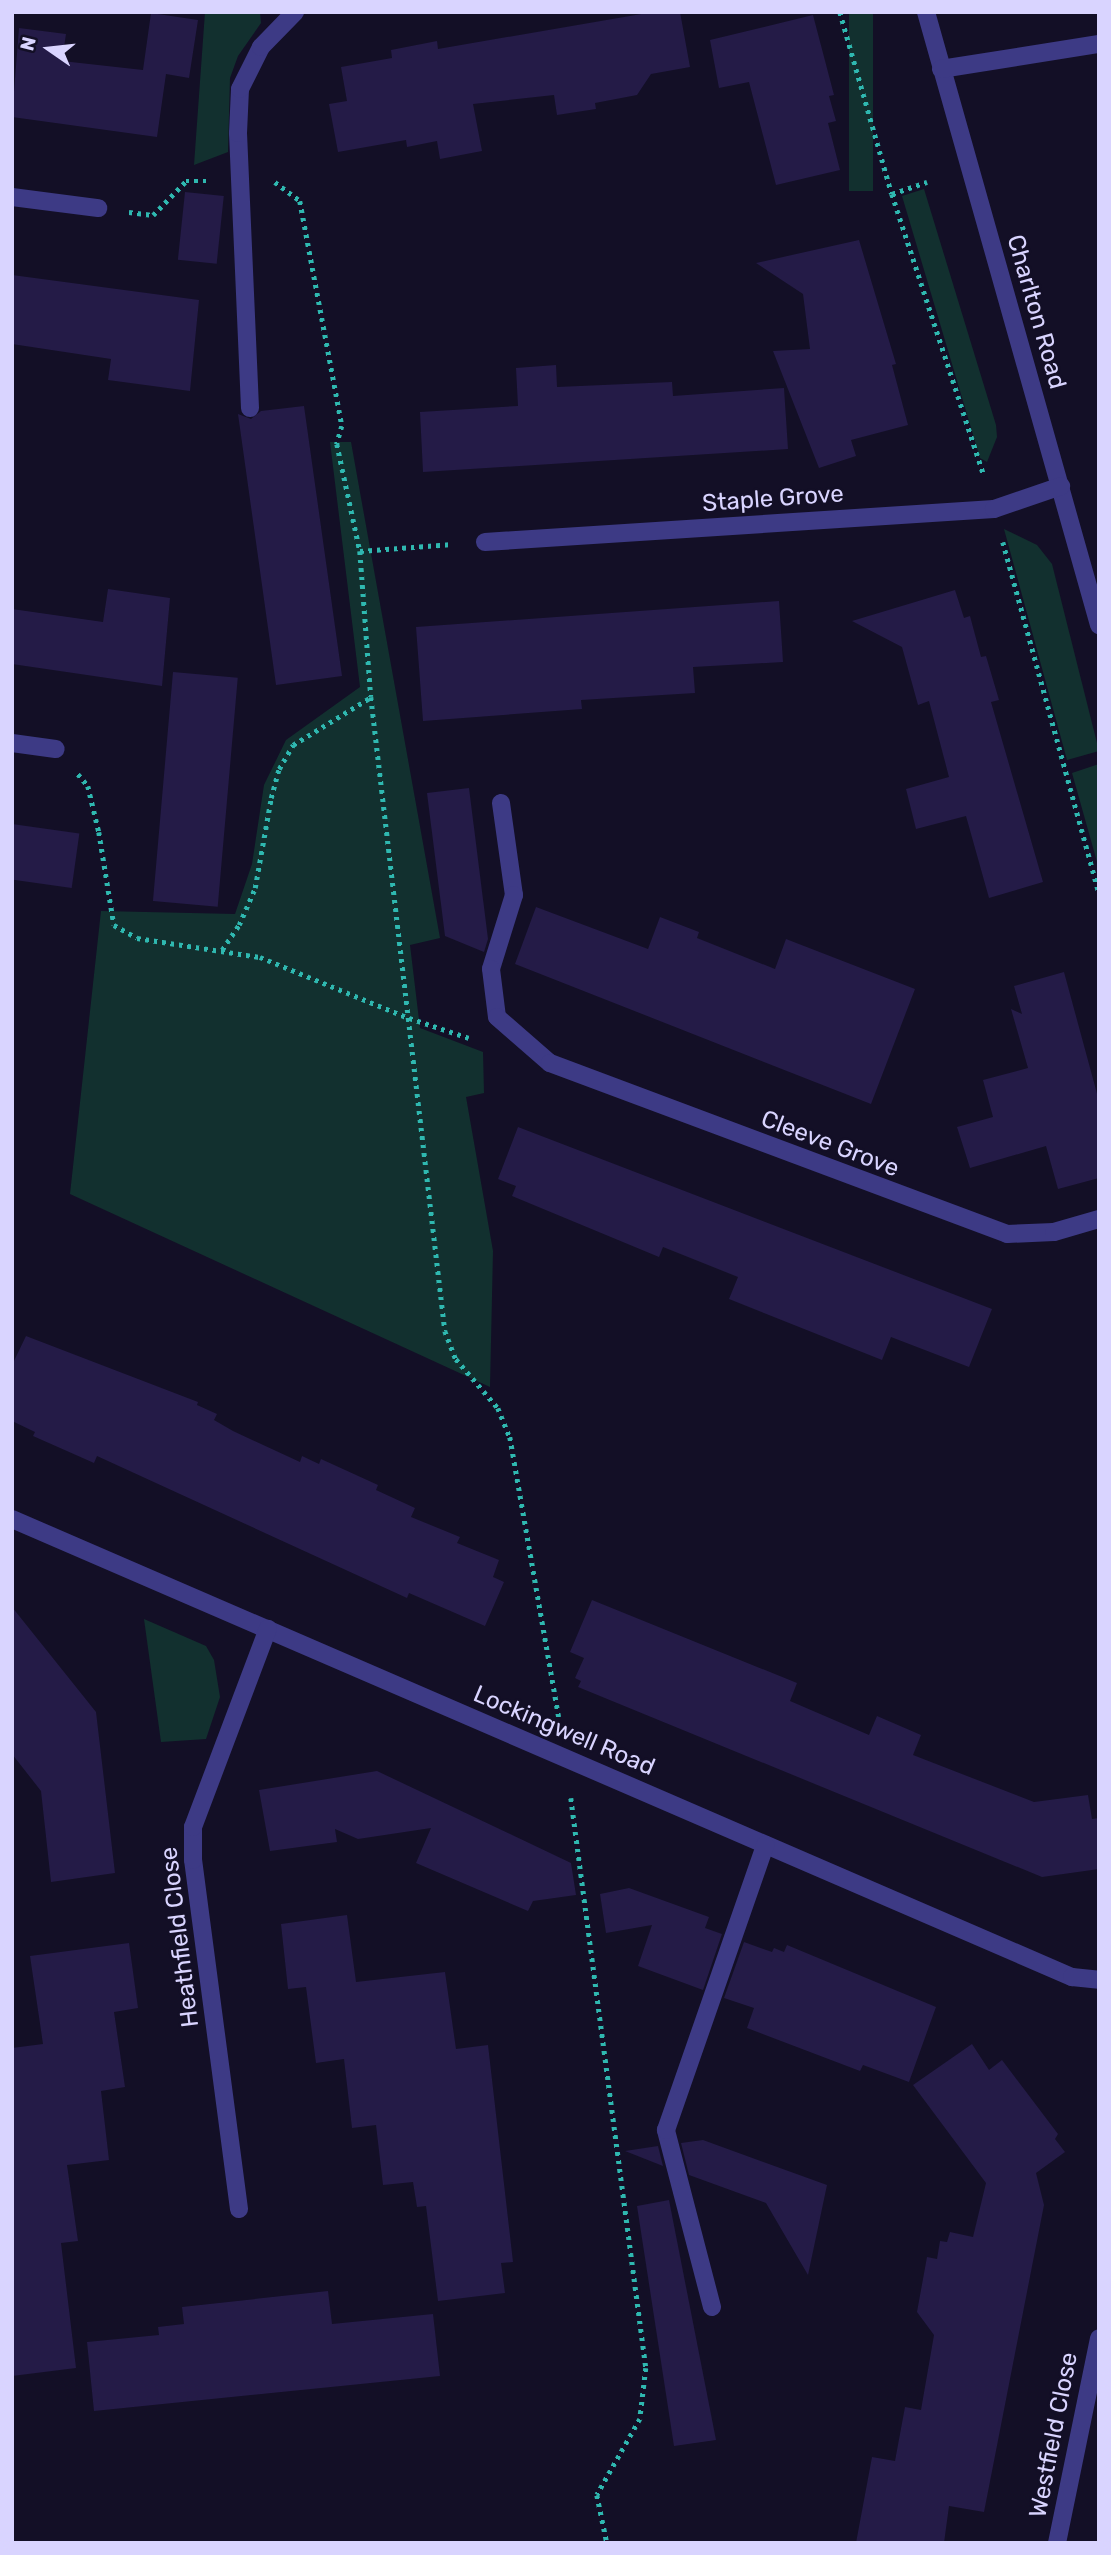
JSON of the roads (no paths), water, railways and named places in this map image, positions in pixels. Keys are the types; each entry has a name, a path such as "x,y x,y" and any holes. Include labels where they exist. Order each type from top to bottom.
{"street":[{"path":"250,408 240,182 240,89 261,47 295,12"},
{"name":"Charlton Road","path":"926,12 1099,625"},
{"path":"940,69 1099,44"},
{"path":"12,197 98,208"},
{"name":"Staple Grove","path":"485,542 994,509 1061,486"},
{"path":"12,743 56,749"},
{"name":"Cleeve Grove","path":"501,803 513,894 491,969 497,1017 550,1063 1007,1234 1054,1232 1099,1219"},
{"name":"Lockingwell Road","path":"12,1519 1072,1977 1099,1980"},
{"name":"Heathfield Close","path":"239,2209 193,1860 193,1827 268,1629"},
{"path":"712,2307 666,2130 765,1845"},
{"name":"Westfield Close","path":"1057,2543 1099,2338"}]}
